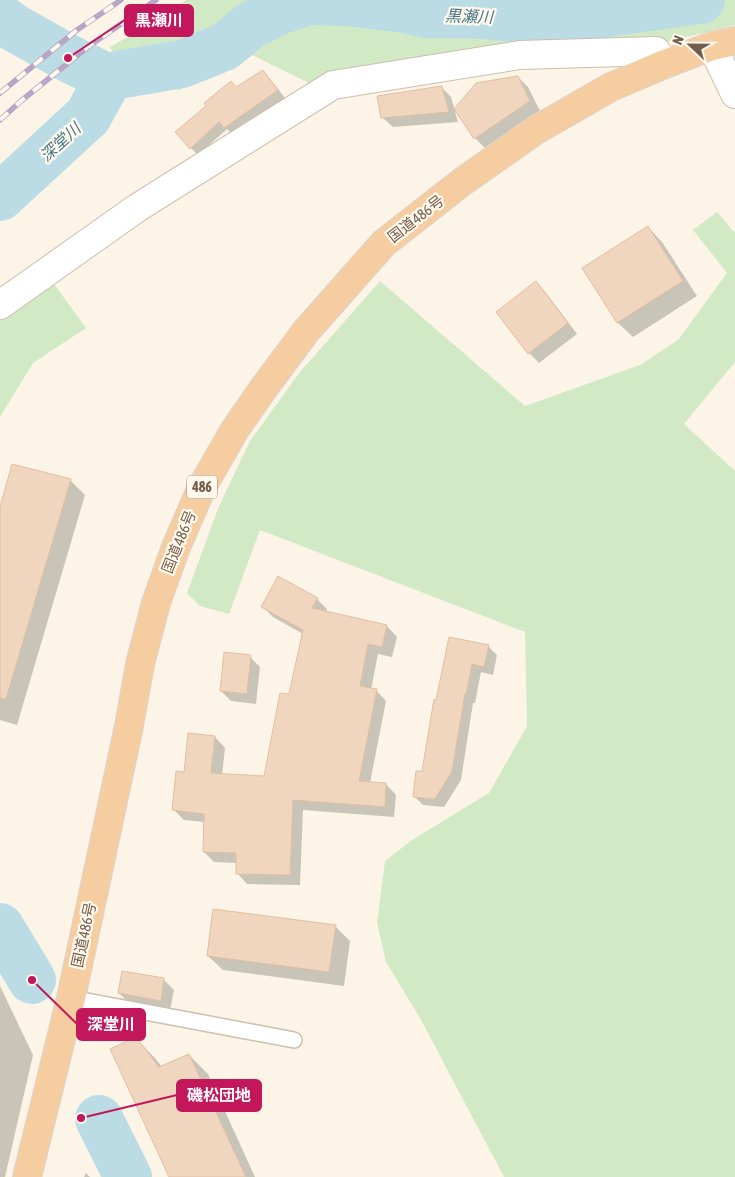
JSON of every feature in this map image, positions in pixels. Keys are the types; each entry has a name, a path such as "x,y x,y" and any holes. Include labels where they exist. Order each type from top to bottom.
{"highway":[{"name":"国道486号","path":"27,1177 71,998 140,664 156,603 176,546 202,487 234,431 307,330 384,243 462,182 536,130 612,87 666,64 724,44"}],"street":[{"path":"724,44 735,94"},
{"path":"0,305 137,208 333,85 520,55 656,51 666,64"}],"lane":[{"path":"71,998 294,1040"}],"green space":[{"path":"186,0 735,0 735,25 651,46 311,84 242,50 180,90 125,78 110,47 157,20"},
{"path":"717,212 735,233 735,362 684,424 735,471 735,1177 504,1177 420,1018 386,962 377,923 385,861 412,840 489,793 527,726 525,632 260,530 229,614 200,606 187,593 219,506 250,441 300,372 380,281 525,406 640,365 678,340 727,273 693,230"},
{"path":"51,280 86,328 33,363 0,417 0,319"}],"building":[{"path":"263,70 278,90 224,128 219,122 190,149 175,132 206,106 204,103 231,81 236,87"},
{"path":"518,76 530,101 474,139 454,109 476,83"},
{"path":"442,86 449,112 381,118 377,96"},
{"path":"648,226 683,281 617,323 582,268"},
{"path":"536,281 568,323 528,354 496,312"},
{"path":"12,464 71,479 6,699 0,698 0,507"},
{"path":"278,576 318,598 312,608 387,625 382,647 368,644 360,686 377,689 359,781 386,783 385,807 293,800 290,875 236,874 236,853 203,852 204,814 172,810 176,771 184,772 188,733 215,736 211,773 264,776 280,693 289,694 303,630 261,607"},
{"path":"449,637 489,645 484,667 472,664 452,771 435,799 413,797 416,771 422,771 434,699 436,700"},
{"path":"224,652 251,655 247,694 220,691"},
{"path":"213,909 336,925 329,972 207,956"},
{"path":"122,971 164,978 161,1001 118,993"},
{"path":"136,1037 159,1067 189,1054 246,1177 169,1177 110,1049"}],"waterway":[{"name":"黒瀬川","path":"0,17 13,27 106,77 182,64 224,47 251,25 279,11 309,1 346,2 427,14 465,14 517,18 599,14 701,0"},
{"name":"深堂川","path":"0,197 88,116 104,87 106,77"},
{"name":"深堂川","path":"0,927 32,980"},
{"name":"深堂川","path":"99,1119 128,1177"}],"railway":[{"path":"0,93 77,30 121,0"},
{"path":"0,120 89,46 156,0"}],"place":[{"name":"黒瀬川","path":"68,58"},
{"name":"深堂川","path":"32,980"},
{"name":"磯松団地","path":"81,1118"}]}
